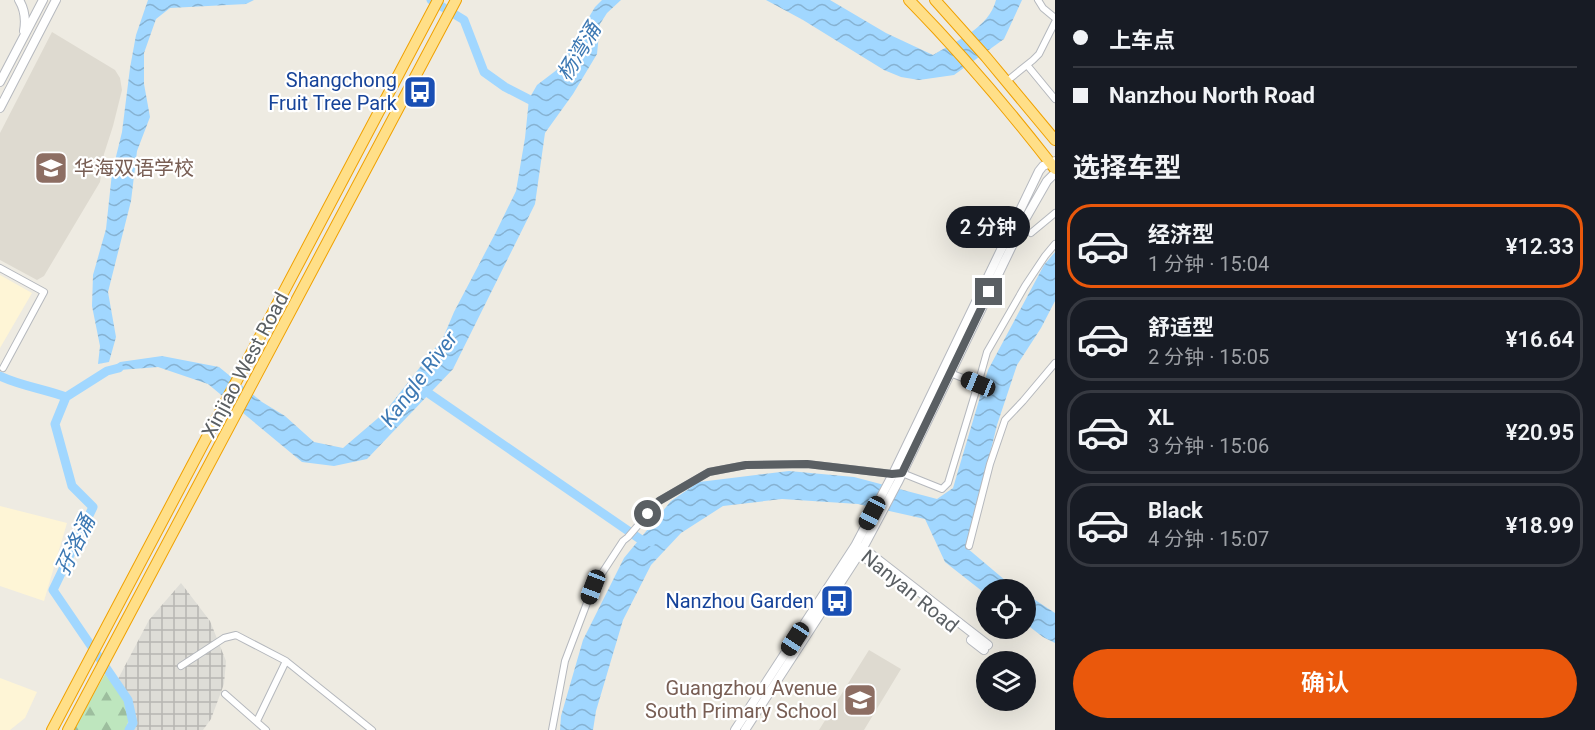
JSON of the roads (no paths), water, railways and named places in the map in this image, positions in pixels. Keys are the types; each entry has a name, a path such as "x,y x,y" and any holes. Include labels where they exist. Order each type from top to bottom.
{"highway":[{"name":"Xinjiao West Road","path":"52,730 438,0"},
{"name":"Xinjiao West Road","path":"68,730 456,0"},
{"path":"909,0 971,68 1054,167"},
{"path":"934,0 1007,81 1055,140"}],"main road":[{"path":"19,0 24,10 24,38"},
{"path":"0,82 41,1 55,1 0,108"},
{"path":"24,38 34,44"},
{"path":"745,730 859,549 950,373 1028,213 1054,167"},
{"path":"895,477 1029,190 1039,171 1054,167"},
{"path":"735,730 859,549"},
{"name":"Nanyan Road","path":"859,549 986,648"}],"street":[{"path":"1007,81 1039,54 1055,20 1038,0"},
{"path":"1027,65 1055,99"},
{"path":"1030,233 1055,213"},
{"path":"552,730 565,661 593,587 623,541 659,501 709,472 746,465 807,464 895,477 942,489 948,483 987,352 1025,286 1055,244"},
{"path":"0,268 44,292 3,368"},
{"path":"969,546 990,464 1005,420 1055,363"},
{"path":"950,373 978,384"},
{"path":"181,666 224,638 236,635 286,661 372,730"},
{"path":"256,721 286,661"},
{"path":"225,694 266,730"}],"water":[{"path":"148,0 254,0 246,4 170,8 156,19 144,53 144,84 150,117 137,151 131,201 108,292 116,337 109,362 98,364 100,346 92,306 93,275 106,229 112,173 122,132 136,35"},
{"path":"602,0 621,0 607,13 600,24 597,54 573,94 545,133 535,204 453,369 367,459 334,466 302,462 208,384 158,367 107,371 120,362 162,356 219,367 262,402 285,416 314,442 343,448 384,413 443,338 516,191 529,99 537,85 558,69 595,7"},
{"path":"766,0 830,0 886,33 933,55 979,26 992,10 996,0 1022,0 1004,39 954,75 919,80 901,77 884,70"},
{"path":"1055,252 1055,301 1017,365 997,425 967,548 1004,579 976,579 976,586 945,562 925,519 858,504 782,499 723,506 681,533 651,565 623,620 596,711 593,730 560,730 561,716 583,640 624,558 671,501 699,482 789,471 854,477 937,499 953,488 988,370 1044,265"},
{"path":"1036,601 1055,613 1055,643 1036,632"}],"waterway":[{"path":"431,0 464,20 484,72 505,87 538,104"},
{"name":"孖洛涌","path":"119,368 107,371 66,397 55,424 72,486 93,507 53,590 128,700 133,723 129,730"},
{"path":"0,376 66,397"},
{"name":"Kangle River","path":"421,388 640,539 651,542"}],"place":[{"name":"Shangchong Fruit Tree Park","path":"420,92"},
{"name":"华海双语学校","path":"51,168"},
{"name":"Nanzhou Garden","path":"837,601"},
{"name":"Guangzhou Avenue South Primary School","path":"860,700"}],"water label":[{"name":"杨湾涌","path":"579,52"}]}
